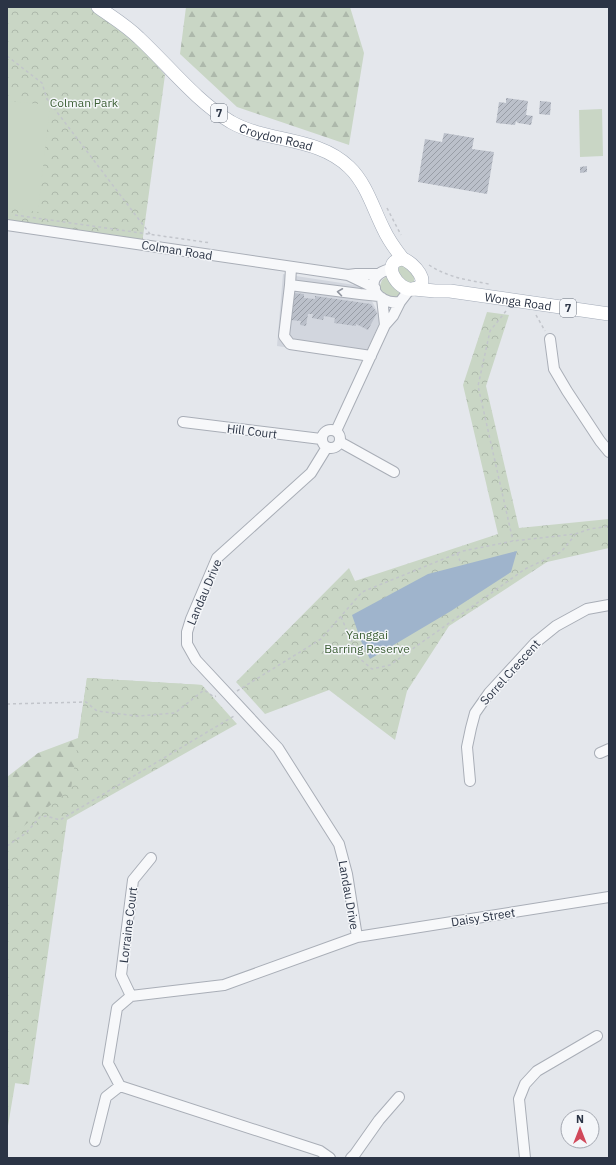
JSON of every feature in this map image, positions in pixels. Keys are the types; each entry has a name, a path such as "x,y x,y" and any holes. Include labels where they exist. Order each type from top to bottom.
{"main road":[{"name":"Croydon Road","path":"98,7 139,37 189,88 214,110 232,122 248,129 322,150 337,158 350,168 361,182 384,230 387,252 395,264"},
{"name":"7","path":"412,289 404,287 400,284 395,264 412,264 422,277"},
{"path":"412,289 421,282 422,277"},
{"name":"Wonga Road","path":"422,277 450,291"},
{"name":"Wonga Road","path":"412,289 450,291 609,314"}],"street":[{"name":"Colman Road","path":"7,225 142,244 291,268 348,275 377,274 395,264"},
{"path":"291,268 284,336 290,344 371,356"},
{"path":"377,274 374,281 385,325"},
{"name":"Colman Road","path":"348,275 378,294"},
{"path":"290,285 360,294 378,294 390,302 400,302"},
{"path":"336,431 385,325 393,316 400,302 412,289"},
{"path":"550,339 554,369 575,404 609,452"},
{"name":"Hill Court","path":"183,422 324,443"},
{"path":"328,430 336,431 340,436 340,442 333,448 324,443 323,433 328,430"},
{"path":"340,442 394,472"},
{"name":"Landau Drive","path":"131,996 224,985 357,937 348,874 339,844 278,748 196,660 187,644 187,632 191,618 217,558 311,474 324,443"},
{"name":"Sorrel Crescent","path":"470,781 467,747 475,713 489,693 534,643 556,626 587,609 609,605"},
{"name":"Lorraine Court","path":"131,996 122,975 133,880 151,858"},
{"name":"Daisy Street","path":"357,937 609,897"},
{"path":"131,996 117,1008 108,1063 120,1086 320,1151 328,1155 330,1158"},
{"path":"525,1158 519,1099 525,1084 537,1072 597,1036"},
{"path":"95,1141 106,1097 120,1086"},
{"path":"351,1158 379,1120 399,1097"}],"path":[{"path":"7,56 42,83 47,99 150,234"},
{"path":"387,206 403,240"},
{"path":"13,215 211,243"},
{"path":"427,264 438,271 457,279 494,285"},
{"path":"509,299 507,310 490,331 478,386 513,540"},
{"path":"528,302 550,339"},
{"path":"7,704 86,702 97,711 137,716 175,713 204,690 214,697 229,695 321,639 362,592 463,551 513,540 575,534 590,529 609,526"},
{"path":"341,617 359,658 372,669 390,664 525,569 561,552 575,534"},
{"path":"457,553 460,561"},
{"path":"7,846 26,833 40,817 46,816 60,820 244,710"}],"shaded area":[{"path":"283,274 361,286 373,303 381,319 363,359 277,346"}],"green space":[{"name":"Colman Park","path":"7,7 88,7 121,23 165,75 142,244 7,225"},
{"path":"186,7 350,7 364,53 349,145 237,107 180,54"},
{"path":"7,101 50,105 38,212 7,208"},
{"path":"602,109 603,156 580,157 579,110"},
{"path":"399,266 404,266 414,274 414,282 410,283 399,274"},
{"path":"387,276 392,285 402,292 401,297 385,299 379,288 382,280"},
{"name":"Yanggai Barring Reserve","path":"487,312 509,315 486,386 519,528 609,519 609,548 547,562 449,626 407,691 395,740 329,690 265,714 236,682 349,568 355,581 498,534 463,385"},
{"path":"87,678 202,685 65,819 19,1060 7,1132 7,777 38,753 78,738"},
{"path":"87,678 202,685 237,724 67,820 29,1085 7,1082 7,839 71,789"}],"water":[{"path":"517,551 511,572 451,611 370,659 361,641 352,615 428,574"}],"building":[{"path":"506,98 528,101 526,115 533,116 531,125 518,123 516,121 515,125 496,123 499,102 506,103"},
{"path":"540,101 551,102 550,115 539,114"},
{"path":"444,133 474,138 472,149 494,152 487,194 418,182 425,139 442,142"},
{"path":"587,166 587,172 580,173 580,167"},
{"path":"293,293 304,294 304,298 315,299 315,296 371,304 377,313 368,330 356,324 356,326 334,323 335,318 324,316 323,320 312,318 313,314 308,314 306,326 300,325 301,321 290,320"}]}
